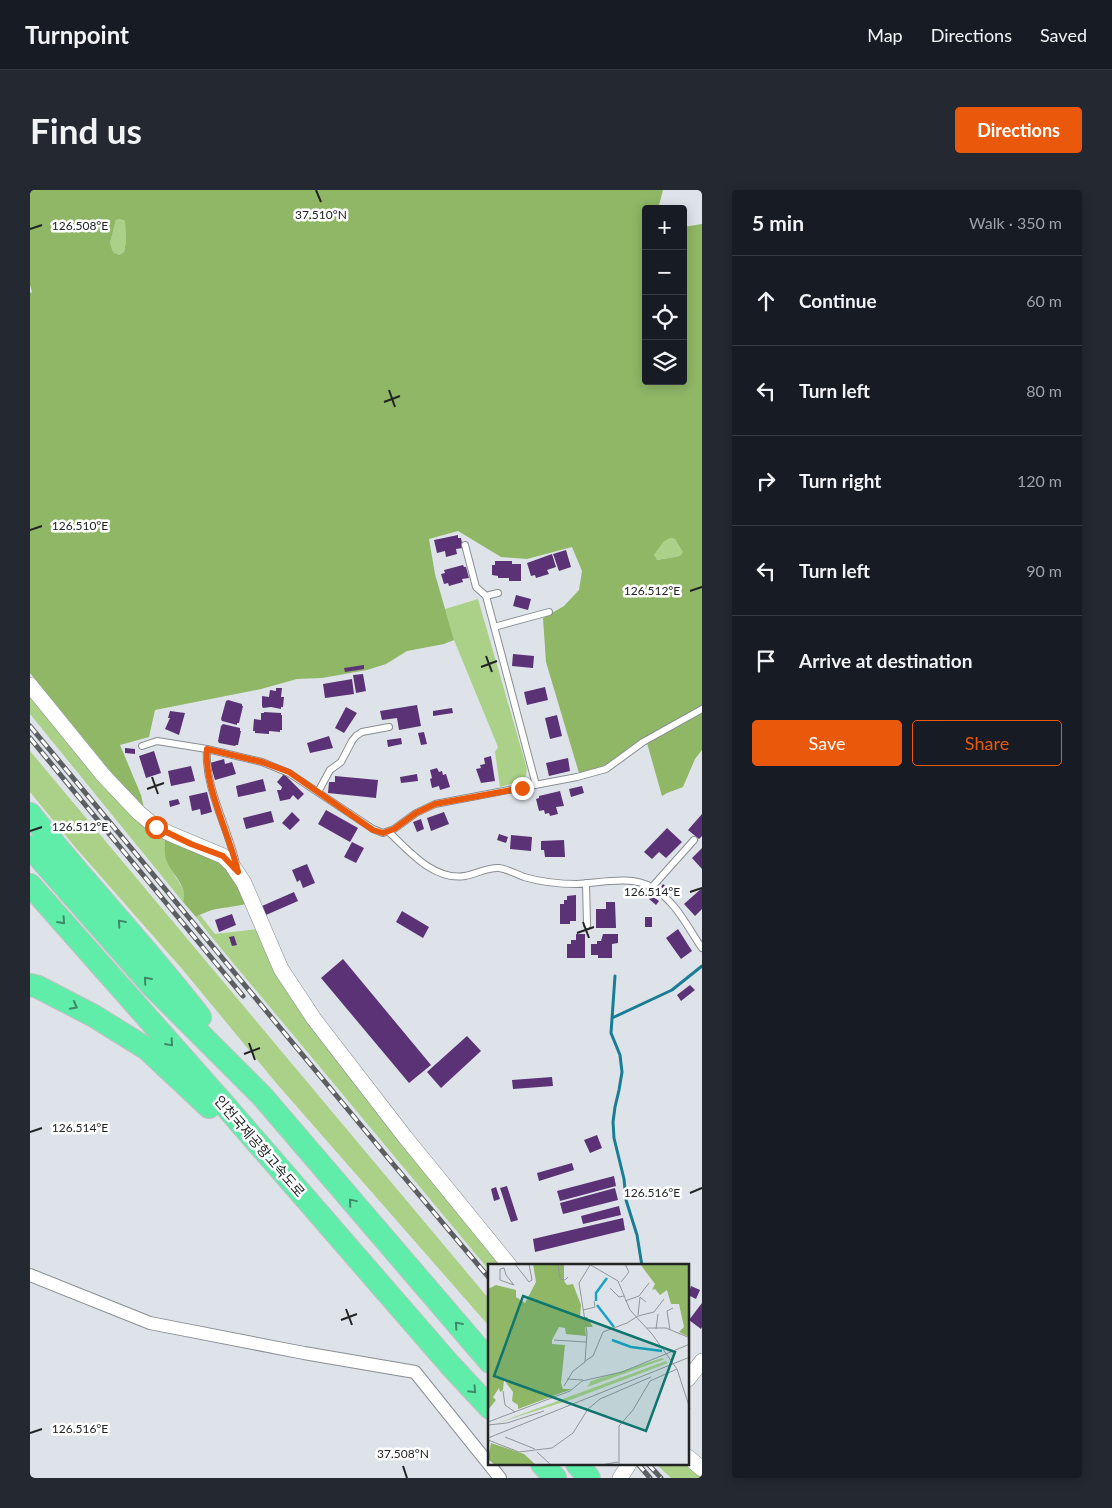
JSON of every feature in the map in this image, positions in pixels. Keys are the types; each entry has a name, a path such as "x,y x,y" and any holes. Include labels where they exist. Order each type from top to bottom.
{"highway":[{"path":"30,814 169,977 262,1096 488,1360"},
{"path":"30,847 153,987 262,1096"},
{"name":"인천국제공항고속도로","path":"30,885 222,1101 450,1365 488,1406"},
{"path":"30,984 94,1016 147,1049 202,1099 356,1271 450,1365"},
{"path":"544,1466 555,1478"}],"street":[{"path":"30,685 103,775 138,813 156,827 223,856 238,872 281,969 314,1019 405,1137 508,1264"},
{"path":"30,1275 150,1323 415,1372 488,1463"},
{"path":"690,1376 702,1361"},
{"path":"690,1459 702,1469"},
{"path":"490,1466 500,1478"},
{"path":"620,1478 628,1466"}],"lane":[{"path":"465,545 476,587 486,596 536,785"},
{"path":"486,596 498,593"},
{"path":"494,627 549,612"},
{"path":"142,746 156,741 207,749 262,762 281,769 373,830 383,833 389,832 416,813 435,804 577,777 606,769 644,742 702,710"},
{"path":"318,792 330,770 341,762 356,736 362,732 389,727"},
{"path":"207,749 207,763 212,785 238,872"},
{"path":"389,832 430,867 448,875 465,876 499,868 547,882 586,883 628,880 643,882 677,908 702,948"},
{"path":"652,887 694,840"},
{"path":"586,883 587,925"}],"green space":[{"path":"30,190 663,190 659,205 642,205 642,385 687,385 687,226 702,224 702,706 612,762 579,773 546,662 543,618 564,606 579,590 582,571 572,547 527,559 501,557 458,531 429,539 435,574 454,640 444,644 407,651 386,664 367,670 322,678 297,679 261,689 155,710 149,737 120,745 141,795 144,808 125,789 30,673 30,293 32,292 30,285","holes":["116,220 125,221 126,241 124,252 119,255 113,252 110,243","670,538 675,539 683,552 680,556 657,560 654,555 664,541"]},
{"path":"116,220 125,221 126,241 124,252 119,255 113,252 110,243"},
{"path":"675,539 684,552 680,556 656,560 654,555 664,540"},
{"path":"478,599 527,769 525,780 500,787 495,752 498,747 454,640 445,609"},
{"path":"30,695 121,805 141,823 165,839 170,864 183,890 183,902 30,714"},
{"path":"702,713 702,750 695,759 683,787 662,796 647,743"},
{"path":"30,751 488,1298 488,1325 277,1084 183,970 75,847 30,792"},
{"path":"165,839 211,856 229,867 246,904 215,909 196,917 183,902 183,890 166,859"},
{"path":"200,915 215,934 258,929 283,980 504,1264 488,1264 488,1269 196,917"},
{"path":"658,1466 688,1466 701,1478 671,1478"}],"building":[{"path":"458,535 458,538 461,538 463,548 456,549 457,554 446,557 445,551 437,553 434,540"},
{"path":"566,550 571,567 559,571 553,554"},
{"path":"552,554 556,567 547,570 549,574 536,578 535,575 531,576 527,563"},
{"path":"495,561 512,561 512,564 521,564 521,581 509,581 509,578 498,578 498,576 492,575 492,565 495,565"},
{"path":"463,565 466,567 469,578 462,579 463,582 449,586 448,583 444,584 441,574 445,573 444,570"},
{"path":"516,595 531,599 528,610 513,606"},
{"path":"513,654 534,656 533,668 512,666"},
{"path":"364,665 364,669 345,672 344,668"},
{"path":"363,674 366,691 356,693 353,675"},
{"path":"352,679 354,694 325,698 323,684"},
{"path":"545,687 548,700 527,705 524,692"},
{"path":"276,688 282,688 281,697 284,697 283,707 281,709 263,708 262,696 269,697 270,690 276,691"},
{"path":"228,700 243,706 237,725 222,721 221,719 226,701"},
{"path":"417,705 421,726 399,730 397,718 382,720 380,711"},
{"path":"346,707 357,713 344,733 335,728"},
{"path":"452,708 453,713 433,716 433,711"},
{"path":"170,711 185,713 179,735 165,729 170,718 168,718"},
{"path":"261,713 281,713 282,730 280,732 269,731 269,734 255,733 253,731 254,719 261,720"},
{"path":"557,715 562,736 550,739 545,718"},
{"path":"223,724 240,728 238,745 219,743 221,726"},
{"path":"424,732 427,744 421,745 418,733"},
{"path":"329,736 333,748 310,753 307,743"},
{"path":"401,738 402,744 388,747 387,740"},
{"path":"125,748 135,749 135,754 125,753"},
{"path":"154,751 161,773 146,778 139,756"},
{"path":"491,756 495,781 481,783 476,769 481,768 480,765 485,764 484,758"},
{"path":"568,758 570,771 549,776 546,763"},
{"path":"224,759 225,764 232,762 236,774 215,780 210,763"},
{"path":"191,766 195,781 171,786 168,771"},
{"path":"437,768 439,772 442,771 443,775 446,774 450,787 440,790 439,786 432,788 430,770"},
{"path":"284,774 304,794 298,800 293,795 290,799 280,801 277,790 281,790 282,787 277,782"},
{"path":"417,774 418,781 401,783 400,777"},
{"path":"335,776 378,780 376,798 328,793 329,782 335,782"},
{"path":"263,779 266,791 238,797 236,786"},
{"path":"582,786 584,793 571,797 569,789"},
{"path":"560,791 564,806 556,807 558,814 550,816 549,813 545,814 544,810 539,811 536,799 539,796"},
{"path":"207,792 212,812 201,815 200,809 192,811 189,796"},
{"path":"178,799 180,804 170,807 169,801"},
{"path":"326,810 358,828 350,842 318,824"},
{"path":"271,811 274,822 246,829 243,818"},
{"path":"292,812 300,820 290,830 282,823"},
{"path":"444,812 449,824 431,831 427,818"},
{"path":"702,814 702,836 699,839 688,830"},
{"path":"421,819 424,829 417,832 413,822"},
{"path":"667,828 682,842 666,858 659,852 652,859 644,852"},
{"path":"499,834 508,837 506,843 497,840"},
{"path":"511,835 532,837 531,851 510,849"},
{"path":"564,840 565,857 545,857 544,850 541,850 541,841"},
{"path":"352,842 364,848 356,863 344,857"},
{"path":"702,848 702,869 692,858"},
{"path":"307,864 315,883 303,888 300,880 297,882 292,870"},
{"path":"663,884 669,889 667,892 661,887"},
{"path":"702,888 702,909 695,916 684,904"},
{"path":"294,892 298,901 266,915 262,906"},
{"path":"576,895 576,921 570,921 570,924 560,924 560,904 564,904 567,896"},
{"path":"651,895 659,901 656,905 649,899"},
{"path":"606,902 615,902 616,928 596,928 596,909 606,909"},
{"path":"402,911 429,927 423,938 396,922"},
{"path":"232,914 236,925 219,932 215,920"},
{"path":"645,917 652,917 652,927 645,927"},
{"path":"678,929 692,951 681,959 666,938"},
{"path":"576,934 585,934 585,958 567,958 567,944 571,944 571,940 576,940"},
{"path":"603,934 618,934 618,943 612,944 612,958 598,958 598,955 591,955 591,944 597,944 597,941 601,941"},
{"path":"234,936 237,945 232,946 229,937"},
{"path":"343,959 431,1065 409,1083 321,978"},
{"path":"690,985 695,990 681,1001 677,995"},
{"path":"467,1036 481,1051 441,1088 427,1072"},
{"path":"552,1077 553,1086 513,1089 512,1080"},
{"path":"597,1135 602,1148 590,1153 584,1140"},
{"path":"572,1163 574,1170 539,1181 537,1173"},
{"path":"614,1176 616,1186 560,1201 557,1191"},
{"path":"507,1186 518,1220 511,1222 500,1188"},
{"path":"496,1187 500,1199 494,1201 491,1189"},
{"path":"615,1188 618,1200 563,1214 560,1203"},
{"path":"619,1206 621,1215 583,1224 581,1216"},
{"path":"623,1218 625,1230 535,1252 533,1239"},
{"path":"691,1286 700,1290 696,1299 690,1296"},
{"path":"702,1303 701,1329 690,1321"}],"waterway":[{"path":"612,1018 672,990 702,966"},
{"path":"615,976 611,1033 620,1055 622,1072 613,1122 614,1138 624,1179 626,1200 637,1235 642,1264"}],"railway":[{"path":"30,726 488,1277"},
{"path":"30,738 243,996"},
{"path":"640,1466 650,1478"},
{"path":"650,1466 661,1478"}],"route":[{"path":"156,827 191,844 223,856 238,872 236,860 212,785 207,763 207,749 262,762 289,772 373,830 383,833 389,832 422,809 435,804 522,788"}]}
